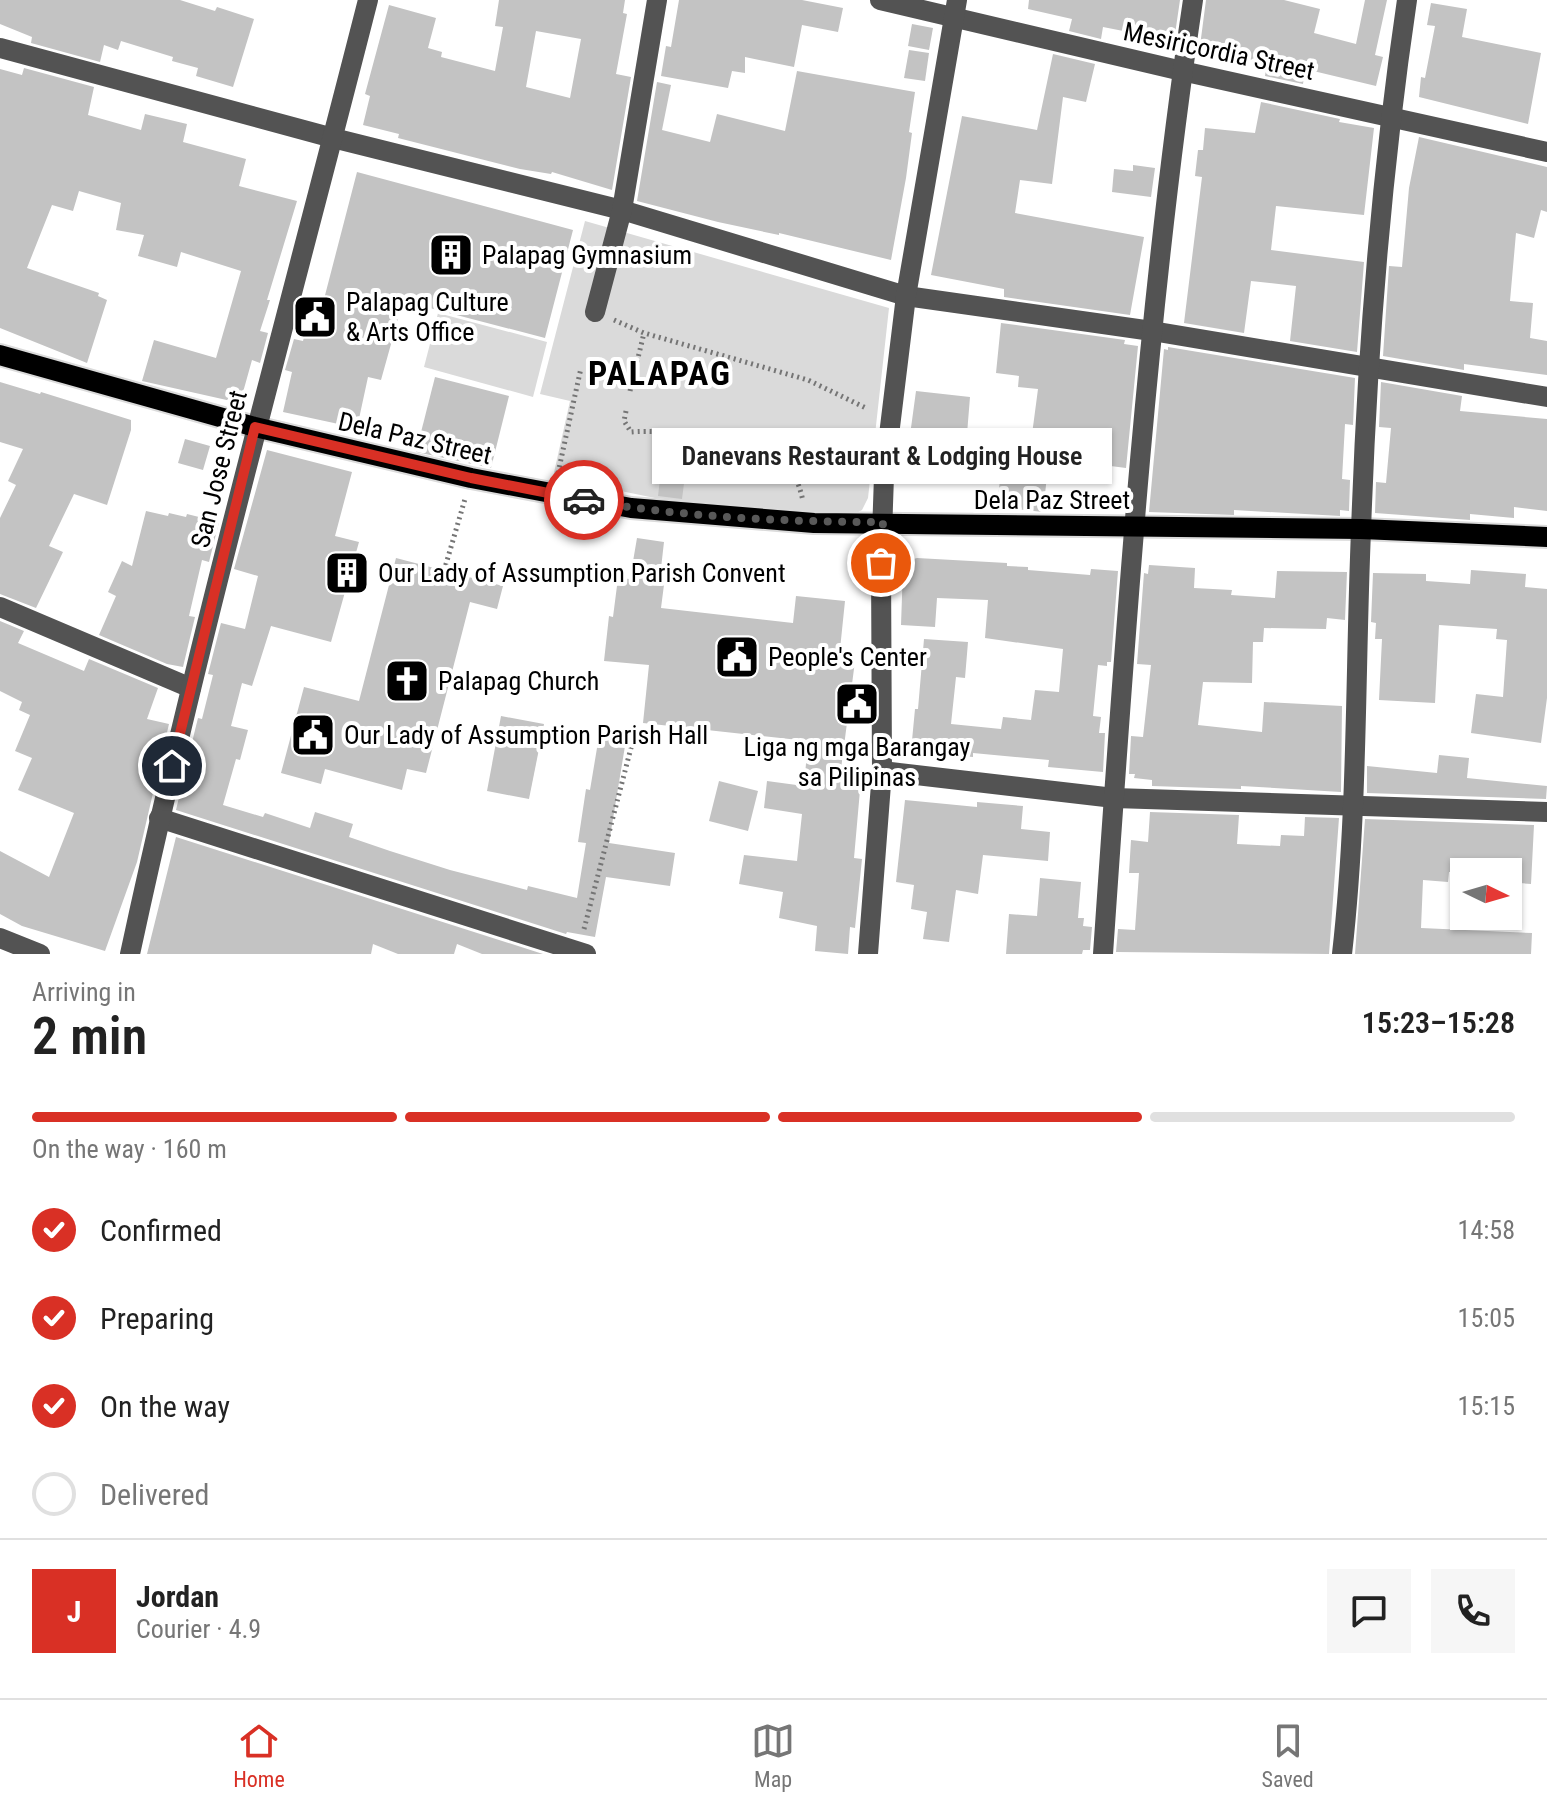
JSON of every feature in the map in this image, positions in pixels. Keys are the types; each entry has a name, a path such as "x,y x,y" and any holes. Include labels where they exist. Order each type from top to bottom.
{"main road":[{"name":"Dela Paz Street","path":"0,355 255,427 471,478 631,508 799,521 1361,529 1547,537"}],"street":[{"name":"San Jose Street","path":"130,954 159,818 255,427 368,0"},
{"path":"595,312 622,210 657,0"},
{"name":"Mesiricordia Street","path":"880,0 955,9 1182,71 1547,152"},
{"path":"1103,954 1152,331 1193,0"},
{"path":"1342,954 1354,804 1361,529 1370,367 1390,115 1407,0"},
{"path":"868,954 882,771 884,476 906,296 955,9"},
{"path":"0,48 333,138 622,210 906,296 1152,331 1547,397"},
{"path":"0,607 191,688"},
{"path":"882,771 1114,798 1547,812"},
{"path":"159,818 582,952"},
{"path":"0,938 40,954"}],"path":[{"path":"595,312 644,333 808,380 891,421"},
{"path":"630,391 644,333"},
{"path":"554,495 581,368"},
{"path":"626,411 624,421 631,432 657,430 754,444 786,461 803,498 799,521"},
{"path":"444,571 471,478"},
{"path":"582,952 632,744"}],"shaded area":[{"path":"585,221 889,308 868,498 862,510 849,517 655,498 553,477 570,401 540,394"},
{"path":"438,313 547,342 533,397 424,367"}],"building":[{"path":"0,0 180,0 215,11 217,7 254,19 233,87 196,76 198,68 172,61 173,57 121,41 118,50 104,45 100,62 31,43 32,37 0,24"},
{"path":"499,0 625,0 623,13 627,14 616,74 631,77 612,190 552,172 520,169 398,138 399,134 363,125 370,96 365,94 389,5 436,18 428,48 442,52 441,57 495,71 503,27 495,26","holes":["536,31 581,39 570,98 526,87"]},
{"path":"679,0 802,0 843,8 838,32 802,25 794,67 745,57 745,73 732,71 728,88 661,76 666,46 671,47"},
{"path":"1029,0 1180,0 1174,41 1103,27 1101,39 1069,31 1072,19 1028,9"},
{"path":"1206,0 1284,0 1320,9 1314,33 1356,44 1365,0 1387,0 1375,55 1383,57 1376,86 1305,69 1303,84 1265,76 1267,62 1208,53 1209,47 1200,46"},
{"path":"1431,3 1467,9 1462,37 1541,53 1528,124 1419,97 1421,77 1425,78 1435,26 1427,25"},
{"path":"912,24 933,28 929,50 908,46"},
{"path":"909,50 929,53 925,81 904,78"},
{"path":"1053,54 1095,64 1086,102 1063,97 1052,184 1020,180 1015,213 1144,237 1130,315 1004,297 1004,289 931,275 962,116 1037,130"},
{"path":"24,68 94,87 88,115 141,130 145,114 187,124 183,142 246,159 239,186 297,201 267,300 270,300 260,331 268,333 260,363 252,360 240,403 142,381 154,340 216,358 241,271 181,252 177,267 138,256 144,235 116,230 121,203 79,191 73,211 52,205 27,268 99,293 98,296 107,300 87,363 0,328 0,69 22,75"},
{"path":"797,71 915,92 906,178 891,260 637,201 657,82 671,85 662,130 710,142 717,114 785,131"},
{"path":"1261,102 1374,128 1364,215 1276,206 1271,250 1364,262 1357,352 1290,341 1296,286 1251,281 1244,333 1184,323 1202,177 1195,176 1198,150 1203,150 1205,128 1255,133"},
{"path":"1419,137 1547,167 1547,212 1541,210 1534,238 1516,233 1510,301 1533,303 1530,338 1547,341 1547,375 1464,364 1464,370 1383,356 1389,266 1402,267 1409,188"},
{"path":"1133,165 1155,168 1151,197 1112,192 1114,169 1133,171"},
{"name":"Palapag Gymnasium","path":"357,172 573,230 545,338 403,301 381,380 368,377 357,428 283,412 292,372 285,370 294,339 303,341 313,300 323,303"},
{"path":"1001,323 1125,340 1124,344 1138,346 1126,468 1049,458 1043,512 997,507 1002,461 908,450 916,391 970,397 967,434 1031,442 1038,389 1018,387 1019,376 996,373"},
{"path":"1168,347 1355,378 1353,425 1345,424 1342,479 1350,480 1349,511 1340,510 1340,516 1234,510 1234,515 1149,512 1164,349 1168,350"},
{"path":"435,377 509,396 491,468 416,452"},
{"path":"0,382 131,420 131,430 107,505 74,494 49,546 63,552 36,608 0,594 0,518 16,485 8,481 23,449 0,442"},
{"path":"1381,382 1462,396 1460,411 1547,419 1547,511 1514,507 1514,518 1470,514 1470,520 1375,513 1376,482 1386,483 1391,428 1379,427"},
{"path":"665,438 726,445 723,472 686,468 682,499 658,496"},
{"path":"185,439 210,446 203,470 178,463"},
{"path":"267,450 352,472 335,536 359,542 331,642 271,626 252,686 242,683 231,726 248,730 223,805 263,817 265,813 310,828 315,812 353,824 349,837 390,851 527,890 528,886 577,898 586,843 578,842 586,789 590,790 599,736 626,740 609,843 675,853 670,886 606,877 595,937 566,934 176,810 198,718 202,719 213,675 208,674 221,623 245,629 258,576 234,569"},
{"path":"146,511 168,516 169,513 186,517 187,514 219,522 209,562 202,560 189,616 195,617 183,667 167,664 99,635 116,596 108,592 122,561 132,566"},
{"path":"637,538 664,542 660,577 665,577 661,608 793,623 796,596 845,601 839,659 855,661 840,777 861,779 854,858 862,859 855,928 850,927 848,954 815,951 817,926 779,918 783,892 739,884 744,855 797,861 802,814 764,808 767,781 804,786 808,741 643,723 649,665 604,661 609,616 613,617 618,578 630,579"},
{"name":"Palapag Church","path":"396,558 503,586 497,609 470,602 426,773 407,769 402,790 325,769 321,784 281,773 304,687 359,701"},
{"path":"917,558 1007,563 1007,566 1028,567 1028,570 1090,575 1091,569 1118,571 1111,662 1107,662 1107,666 1098,665 1093,716 1101,717 1099,733 1105,733 1103,772 1048,767 1049,760 911,751 924,639 968,642 965,678 956,677 951,724 1001,729 1003,717 1031,720 1035,690 1059,692 1063,649 985,638 988,600 937,598 935,627 901,625 903,568 907,561"},
{"path":"1149,565 1195,568 1194,588 1232,590 1231,595 1275,598 1277,571 1347,572 1345,620 1327,618 1326,629 1264,628 1263,642 1253,642 1252,683 1203,682 1198,725 1262,732 1264,702 1342,706 1341,792 1241,786 1241,789 1152,786 1152,780 1134,778 1135,774 1129,774 1131,736 1143,737 1151,665 1137,664 1144,573 1148,574"},
{"path":"1471,570 1526,574 1525,587 1547,589 1547,698 1541,743 1471,733 1476,694 1503,697 1507,640 1496,639 1497,629 1439,625 1435,703 1379,700 1382,639 1375,639 1376,623 1371,622 1373,573 1426,574 1426,581 1470,584"},
{"path":"0,621 24,631 18,643 84,671 89,659 158,688 147,719 169,724 137,862 105,951 22,926 0,914 0,851 49,877 74,813 18,790 32,758 15,751 30,715 19,710 22,702 0,691"},
{"path":"501,716 544,724 529,799 487,791"},
{"path":"1439,755 1469,758 1467,778 1547,786 1546,799 1367,793 1367,766 1437,773"},
{"path":"719,781 758,791 748,831 709,821"},
{"path":"905,800 977,807 977,802 1023,806 1021,829 1050,832 1048,861 983,855 978,894 956,890 949,942 923,939 927,912 911,909 914,885 896,882"},
{"path":"1150,812 1239,815 1237,844 1280,846 1281,835 1304,836 1305,817 1339,818 1329,954 1116,952 1118,929 1135,930 1139,873 1129,873 1131,840 1148,842"},
{"path":"1365,819 1534,825 1531,884 1522,883 1522,858 1450,858 1448,882 1423,880 1421,928 1532,933 1531,954 1355,954"},
{"path":"176,837 543,954 482,954 457,944 454,954 398,954 373,944 371,954 147,954"},
{"path":"1040,878 1081,882 1078,918 1084,918 1083,926 1092,927 1090,950 1083,950 1082,954 1006,954 1009,914 1037,916"}],"way so far":[{"path":"584,500 631,508 814,523 883,522 881,563"}],"place":[{"name":"Palapag Gymnasium","path":"451,255"},
{"name":"Palapag Culture & Arts Office","path":"315,317"},
{"name":"Danevans Restaurant & Lodging House","path":"881,563"},
{"name":"Our Lady of Assumption Parish Convent","path":"347,573"},
{"name":"People's Center","path":"737,657"},
{"name":"Palapag Church","path":"407,681"},
{"name":"Liga ng mga Barangay sa Pilipinas","path":"857,704"},
{"name":"Our Lady of Assumption Parish Hall","path":"313,735"}],"district":[{"name":"PALAPAG","path":"660,373"}],"route":[{"path":"172,766 255,427 471,478 584,500"}]}
